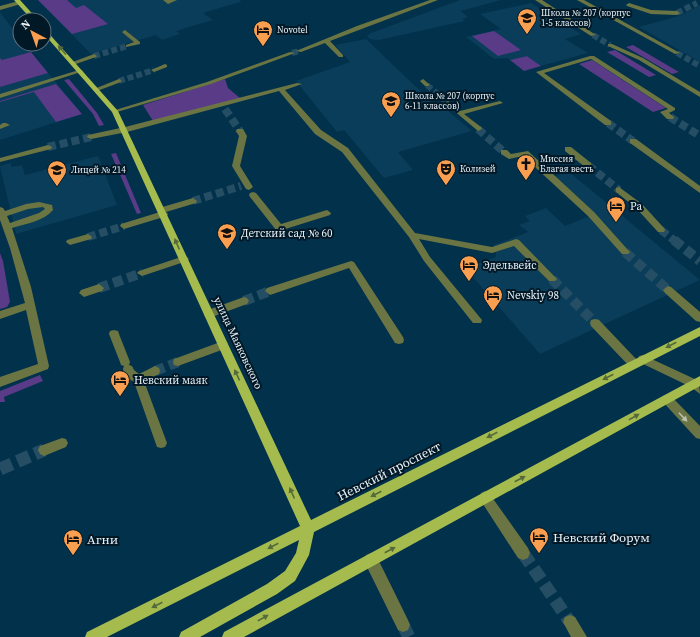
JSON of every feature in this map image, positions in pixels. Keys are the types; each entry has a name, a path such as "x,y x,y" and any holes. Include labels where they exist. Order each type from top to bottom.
{"main road":[{"path":"18,2 27,12"},
{"name":"улица Маяковского","path":"52,39 115,111 163,212 308,529"},
{"name":"Невский проспект","path":"92,637 700,331"},
{"path":"235,635 485,497 667,399 698,385"},
{"path":"186,637 272,589 290,576 302,555 308,529"}],"street":[{"path":"166,0 168,2 174,0"},
{"path":"115,111 215,81 435,0"},
{"path":"538,0 593,35"},
{"path":"580,0 677,53"},
{"path":"0,8 18,2"},
{"path":"629,5 651,12 677,13"},
{"path":"125,32 138,43 128,46"},
{"path":"326,41 341,56"},
{"path":"610,45 641,60 700,95"},
{"path":"73,63 94,56"},
{"path":"608,123 539,72 550,66 592,58 673,109 664,112 670,116"},
{"path":"154,70 165,66"},
{"path":"0,96 81,71"},
{"path":"97,89 119,81"},
{"path":"91,137 223,107 299,84"},
{"path":"281,89 318,132 345,150 412,235 427,259 477,320"},
{"path":"448,103 478,129"},
{"path":"459,113 500,103"},
{"path":"240,131 243,136 236,166 248,188 279,228 327,213"},
{"path":"632,141 700,190"},
{"path":"0,160 48,147"},
{"path":"568,149 588,165"},
{"path":"504,152 509,157 526,153 591,214 625,252"},
{"path":"619,190 639,206 661,230"},
{"path":"124,226 193,201"},
{"path":"0,382 44,366 19,261 1,212 36,204 44,204 49,207 46,213 7,227"},
{"path":"412,235 492,250 516,242 552,279"},
{"path":"70,242 88,237"},
{"path":"142,273 184,259"},
{"path":"270,292 350,264 399,340"},
{"path":"84,293 99,288"},
{"path":"668,290 700,318"},
{"path":"209,314 244,301"},
{"path":"0,315 29,305"},
{"path":"595,323 638,362 698,385"},
{"path":"114,334 129,373 138,379 161,443"},
{"path":"178,362 223,345"},
{"path":"138,379 155,371"},
{"path":"667,399 700,434"},
{"path":"44,450 62,443"},
{"path":"485,497 524,553"},
{"path":"371,560 403,625"},
{"path":"570,622 580,637"}],"shaded area":[{"path":"38,0 241,0 240,2 203,13 213,20 176,31 180,34 162,40 156,35 91,54 52,14 52,12 50,12"},
{"path":"38,0 67,0 76,8 84,5 108,24 72,34 52,14 52,12 50,12"},
{"path":"460,0 501,0 461,11 468,17 463,19 465,21 379,40 370,39 367,36 371,33"},
{"name":"Школа № 207 (корпус 1-5 классов)","path":"531,3 581,34 565,39 588,53 541,66 527,56 510,60 507,58 494,59 466,37 501,29 480,14"},
{"path":"700,5 700,62 639,27 682,15"},
{"path":"0,12 12,28 12,52 31,52 82,114 0,140"},
{"path":"494,31 521,50 498,56 472,36"},
{"name":"Школа № 207 (корпус 6-11 классов)","path":"366,39 436,106 441,105 472,131 398,152 413,170 384,178 344,130 337,132 296,81 350,62 335,45"},
{"path":"633,45 679,72 672,74 626,47"},
{"path":"615,50 656,75 649,77 607,52"},
{"path":"31,52 48,73 0,87 0,58 2,60"},
{"path":"527,56 541,66 524,71 510,60"},
{"path":"592,60 666,108 653,112 579,64"},
{"path":"69,79 97,113 104,125 99,126 93,114 64,80"},
{"path":"225,79 228,88 240,98 153,121 143,105"},
{"path":"56,84 82,114 56,122 34,92 0,102 0,101"},
{"path":"116,153 141,213 137,214 111,154"},
{"name":"Лицей № 214","path":"98,156 117,205 16,234 0,166 11,163 11,167 22,165 25,175"},
{"path":"568,171 700,280 540,354 465,268 496,257 494,245 528,232 519,225 530,221 525,216 546,208 565,226 595,214 553,177"},
{"path":"0,253 3,261 10,302 7,307 0,309"},
{"path":"40,375 43,381 4,397 5,402 0,402 0,391"}],"tunnel":[{"path":"677,13 697,3"},
{"path":"593,35 610,45"},
{"path":"94,56 128,46"},
{"path":"292,53 299,51"},
{"path":"677,53 700,66"},
{"path":"119,81 154,70"},
{"path":"427,85 448,103"},
{"path":"225,109 240,131"},
{"path":"670,117 700,136"},
{"path":"608,123 633,141"},
{"path":"478,129 504,152"},
{"path":"48,147 91,137"},
{"path":"588,165 619,190"},
{"path":"193,201 241,186"},
{"path":"88,237 124,226"},
{"path":"661,230 675,241"},
{"path":"674,240 700,261"},
{"path":"625,252 668,290"},
{"path":"99,288 142,273"},
{"path":"552,279 595,323"},
{"path":"244,301 270,291"},
{"path":"155,371 178,362"},
{"path":"0,469 44,450"},
{"path":"523,553 570,622"},
{"path":"403,625 409,637"}],"place":[{"name":"Школа № 207 (корпус 1-5 классов)","path":"527,35"},
{"name":"Novotel","path":"263,47"},
{"name":"Школа № 207 (корпус 6-11 классов)","path":"391,118"},
{"name":"Миссия Благая весть","path":"526,181"},
{"name":"Колизей","path":"446,186"},
{"name":"Лицей № 214","path":"57,187"},
{"name":"Ра","path":"616,223"},
{"name":"Детский сад № 60","path":"227,250"},
{"name":"Эдельвейс","path":"469,282"},
{"name":"Nevskiy 98","path":"493,312"},
{"name":"Невский маяк","path":"120,397"},
{"name":"Невский Форум","path":"539,554"},
{"name":"Агни","path":"73,556"}]}
